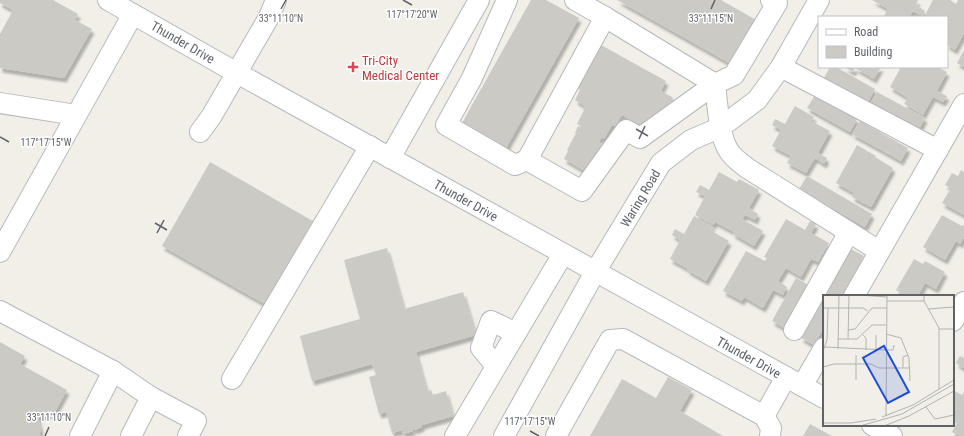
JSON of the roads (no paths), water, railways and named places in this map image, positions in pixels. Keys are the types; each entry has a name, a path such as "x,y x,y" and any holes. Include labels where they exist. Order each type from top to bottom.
{"street":[{"name":"Thunder Drive","path":"108,0 823,397"},
{"path":"200,132 237,73 269,17 276,0"},
{"path":"390,158 479,0"},
{"path":"507,0 472,78 446,125 514,165 527,160 605,18"},
{"path":"575,0 715,84"},
{"path":"527,160 582,191 626,130 640,138 715,84 734,75 777,3 771,0"},
{"name":"Waring Road","path":"504,436 596,272 661,163 691,140 720,127 757,100 781,67 819,0"},
{"path":"0,252 133,14"},
{"path":"781,67 938,150"},
{"path":"715,84 720,127 728,150 735,158 747,168 879,251"},
{"path":"0,103 76,115"},
{"path":"855,295 964,104"},
{"path":"232,379 370,146"},
{"path":"794,330 849,232"},
{"path":"456,436 563,254"},
{"path":"954,319 964,302"},
{"path":"0,311 113,371 151,397 196,421 188,436"},
{"path":"496,366 481,348 491,321 516,333"},
{"path":"556,436 610,340 623,339 764,416 771,428 770,436"},
{"path":"764,416 823,349"},
{"path":"80,436 113,371"},
{"path":"131,436 151,397"}],"place":[{"name":"Tri-City Medical Center","path":"353,67"}]}
